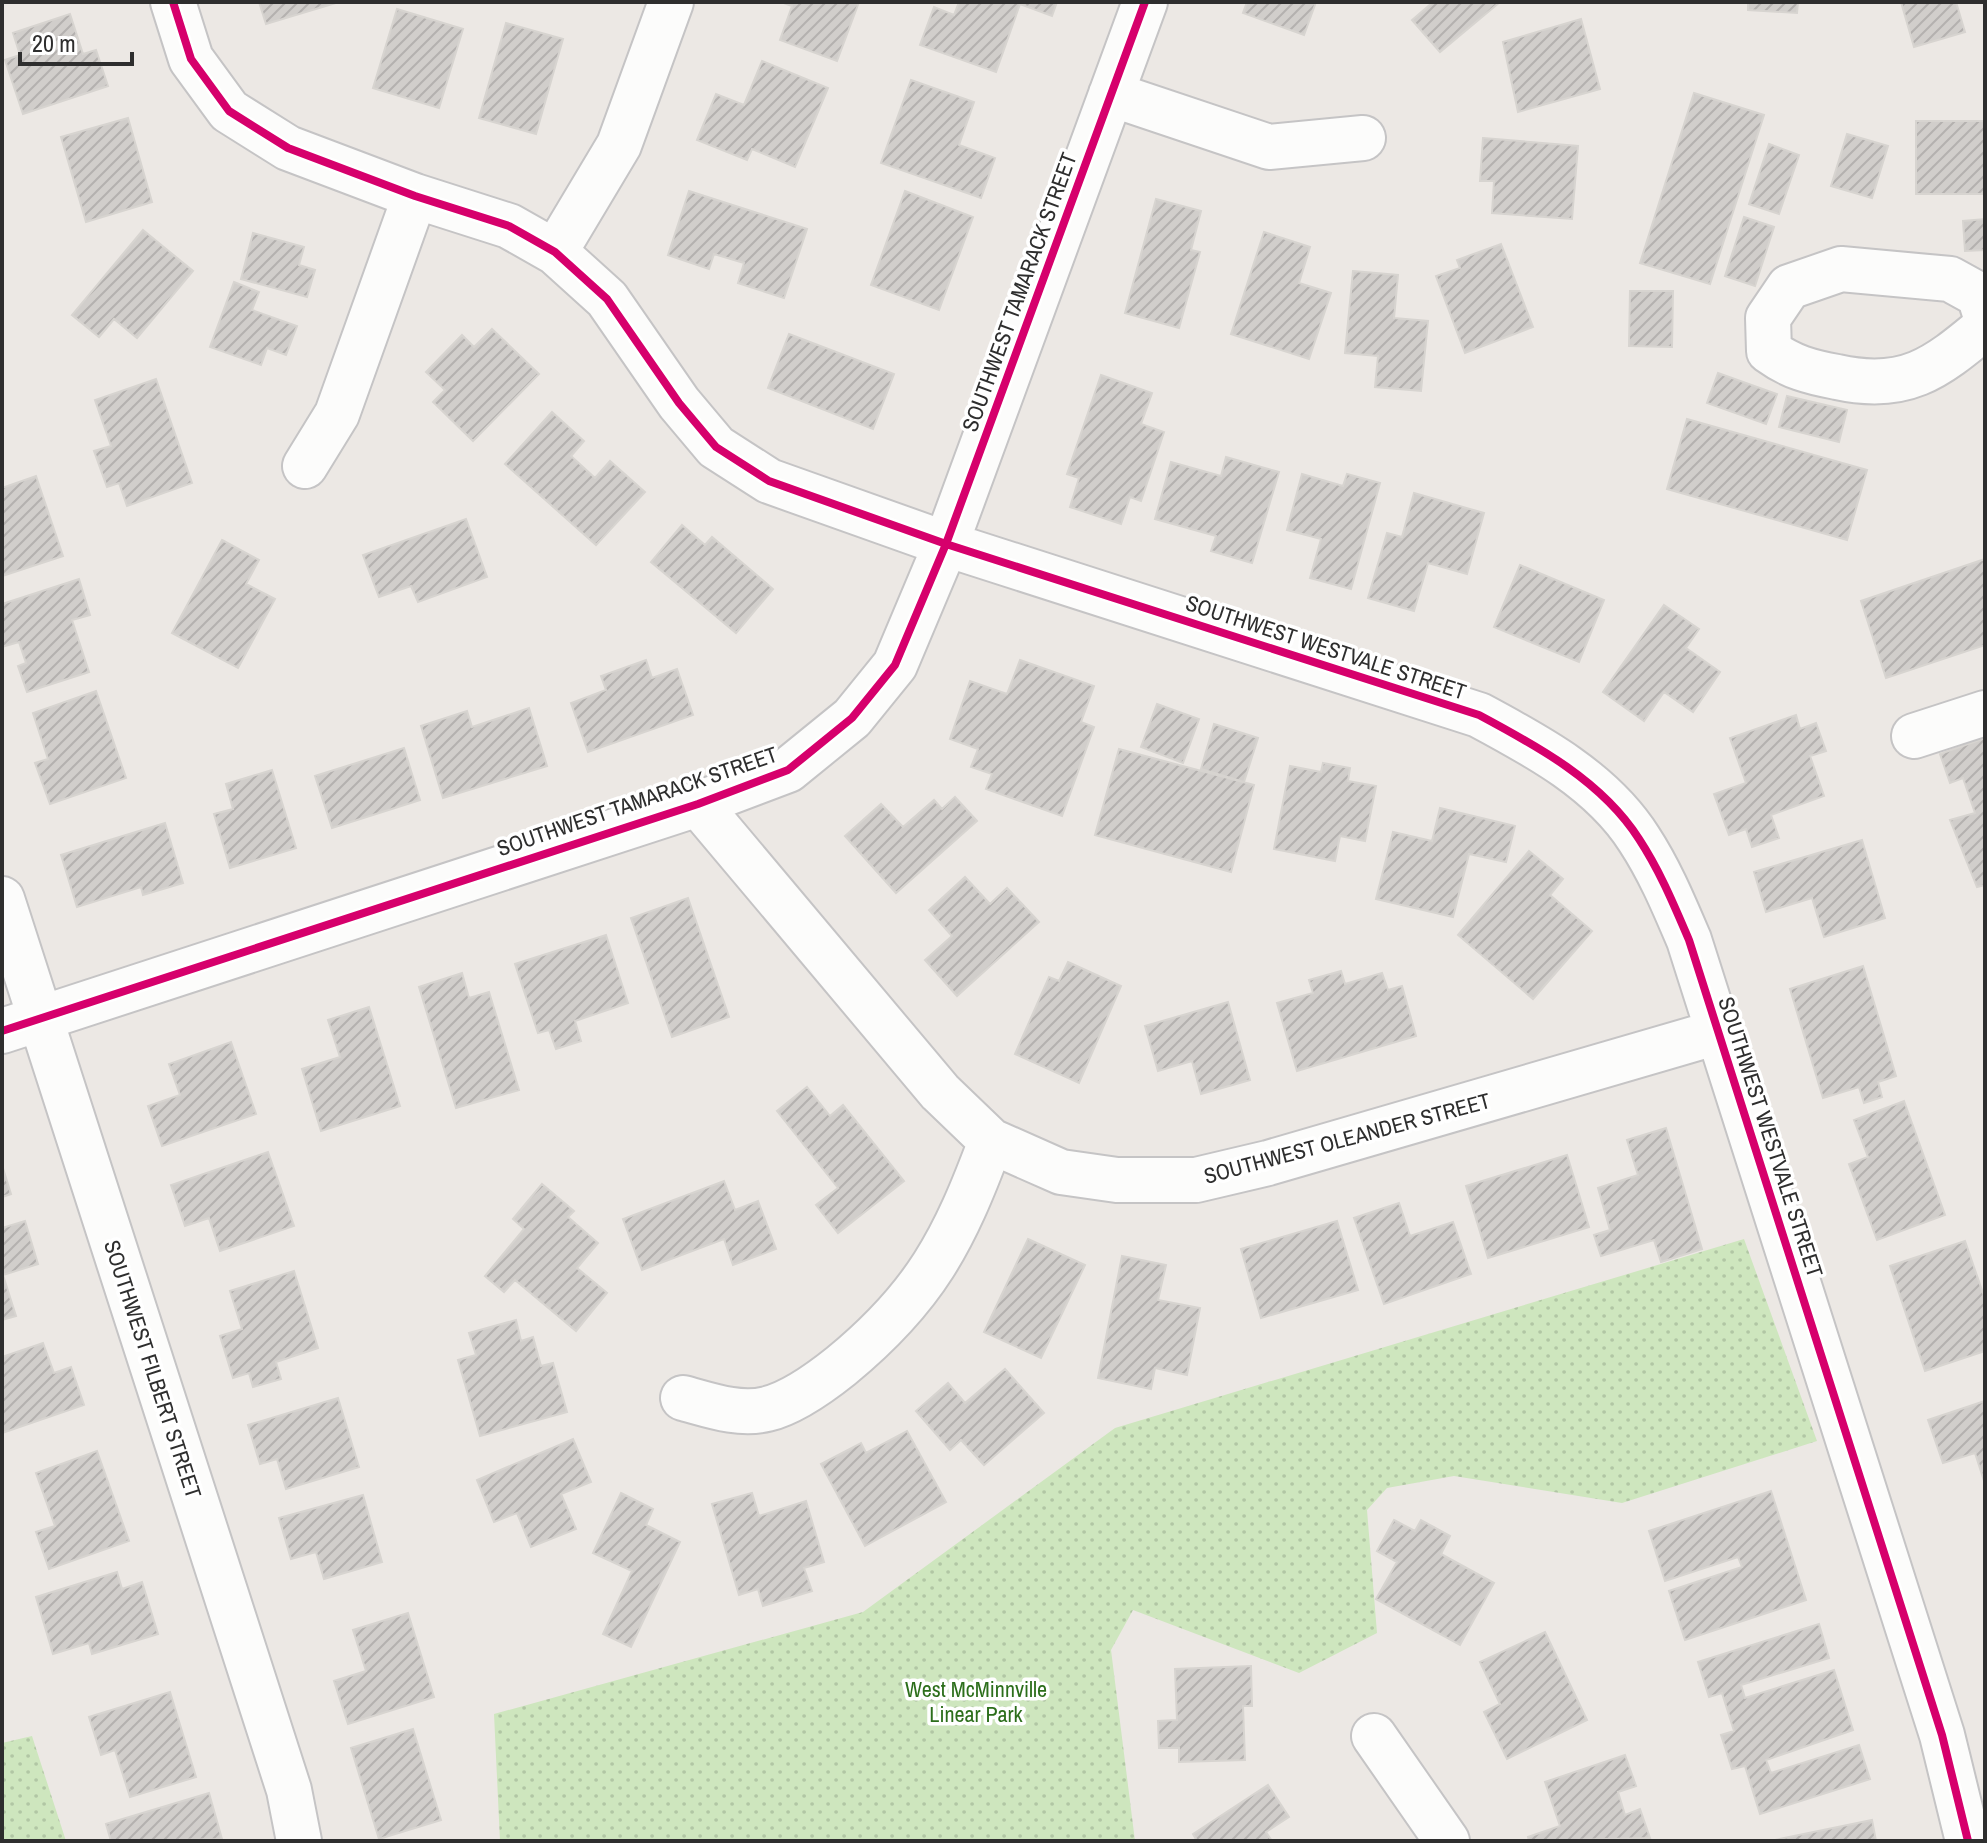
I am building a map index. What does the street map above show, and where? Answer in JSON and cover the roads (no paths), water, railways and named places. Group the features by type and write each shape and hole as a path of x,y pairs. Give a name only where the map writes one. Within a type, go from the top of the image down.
{"street":[{"name":"SOUTHWEST WESTVALE STREET","path":"173,2 191,59 229,111 288,148 415,196 509,226 555,252 607,299 679,403 716,447 769,481 946,544 1479,715 1546,751 1602,796 1638,837 1665,886 1689,940 1942,1735 1968,1841"},
{"path":"555,252 619,145 671,2"},
{"name":"SOUTHWEST TAMARACK STREET","path":"21,1024 698,804 788,770 852,718 895,665 946,544 1145,2"},
{"path":"1111,94 1269,147 1363,138"},
{"path":"305,466 337,414 415,196"},
{"path":"1985,314 1979,295 1950,279 1841,269 1789,287 1768,318 1769,351 1793,368 1870,384 1911,379 1946,360 1985,327"},
{"path":"1914,736 1985,713"},
{"name":"SOUTHWEST OLEANDER STREET","path":"698,804 940,1092 991,1141 1061,1172 1117,1180 1196,1180 1268,1163 1718,1032"},
{"name":"SOUTHWEST FILBERT STREET","path":"2,899 21,1024 289,1790 299,1841"},
{"path":"683,1398 725,1410 767,1409 823,1380 885,1329 929,1275 962,1219 991,1141"},
{"path":"1374,1736 1447,1841"}],"park label":[{"name":"West McMinnville Linear Park","path":"976,1702"}]}
